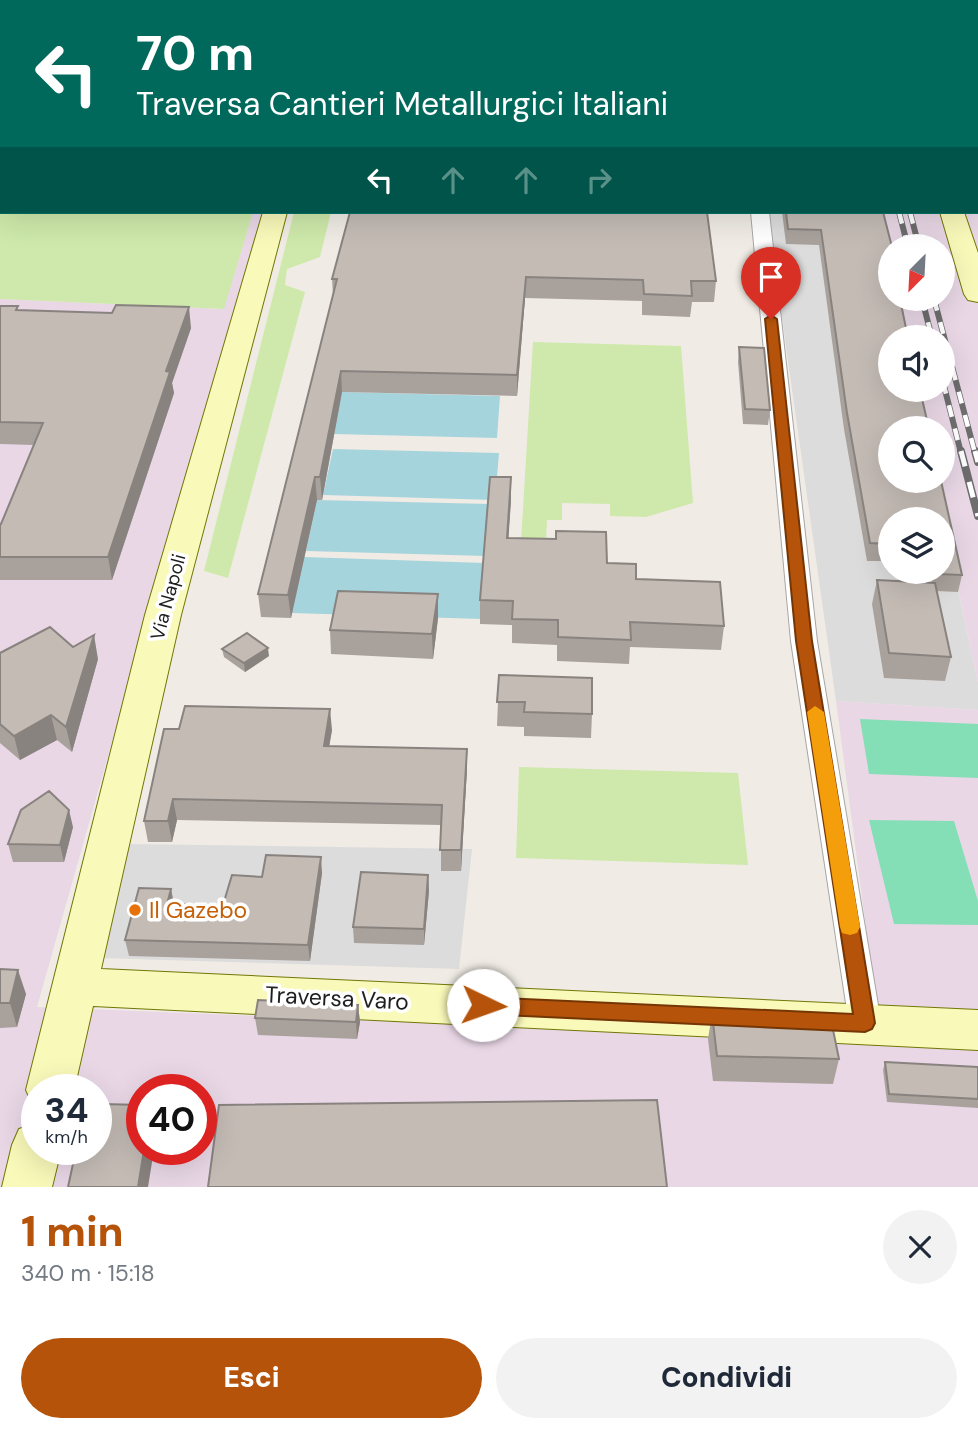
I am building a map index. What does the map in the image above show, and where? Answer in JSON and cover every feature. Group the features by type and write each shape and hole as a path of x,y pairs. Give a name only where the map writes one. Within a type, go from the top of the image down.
{"street":[{"name":"Via Napoli","path":"54,1074 163,615 274,214"},
{"path":"760,214 804,641 865,1023"},
{"path":"953,214 978,294"},
{"name":"Traversa Varo","path":"74,986 978,1030"},
{"path":"27,1187 32,1165"}],"shaded area":[{"path":"252,214 261,214 37,1007 881,1041 836,701 978,710 978,1187 0,1187 0,299 223,309"},
{"path":"767,214 877,214 881,234 878,234 878,312 891,312 891,325 878,325 878,402 891,402 891,416 878,416 878,493 891,493 891,507 878,507 878,584 955,584 955,576 978,683 978,710 836,701"},
{"path":"878,214 978,214 978,683 955,575 955,507 941,507 938,493 955,493 955,416 921,416 918,402 955,402 955,325 901,325 899,312 956,312 956,234 886,234"},
{"path":"127,844 472,849 459,969 98,958"}],"green space":[{"path":"0,214 252,214 224,309 0,299"},
{"path":"293,214 331,214 320,257 287,269 285,285 305,292 228,578 204,571"},
{"path":"533,342 681,346 693,503 646,517 610,516 610,504 562,503 562,520 547,520 546,543 521,542"},
{"path":"860,719 978,724 978,778 869,774"},
{"path":"519,767 738,773 748,865 516,858"},
{"path":"869,820 954,821 978,901 978,925 894,924"}],"water":[{"path":"342,392 500,396 497,438 333,434"},
{"path":"333,449 499,453 495,500 323,495"},
{"path":"317,500 490,504 486,556 306,551"},
{"path":"304,557 485,563 481,619 292,613"}],"building":[{"path":"349,214 707,214 716,281 691,281 692,296 644,294 643,280 526,277 517,375 341,371 320,477 315,477 288,595 258,594 337,279 332,279"},
{"path":"786,214 884,214 889,234 878,234 878,312 903,312 905,325 878,325 878,402 923,402 926,416 878,416 878,493 944,493 947,507 878,507 878,543 870,543 847,413 821,230 788,229"},
{"path":"116,305 189,307 166,371 170,372 108,557 0,557 0,524 43,423 0,422 0,306 18,306 16,310 112,313"},
{"path":"739,347 764,348 770,410 745,409"},
{"path":"490,477 511,477 507,538 556,539 556,531 606,532 607,563 636,564 636,579 720,582 724,626 630,622 631,640 558,637 558,620 512,619 513,601 480,600"},
{"path":"955,544 962,575 955,575"},
{"path":"877,580 878,584 935,584 951,657 889,653"},
{"path":"338,591 438,594 432,634 330,630"},
{"path":"50,627 73,647 94,635 66,727 51,715 14,736 0,724 0,653"},
{"path":"247,633 268,648 244,663 222,649"},
{"path":"499,675 592,678 592,714 524,712 525,702 497,702"},
{"path":"185,706 330,709 324,746 467,749 461,850 440,850 442,805 173,799 168,821 144,821 164,729 179,729"},
{"path":"49,791 69,810 60,845 8,844 21,810"},
{"path":"266,855 321,857 308,945 125,940 139,888 171,889 167,904 223,905 232,875 262,877"},
{"path":"361,872 428,875 424,929 353,927"},
{"path":"0,969 18,970 10,1003 0,1003"},
{"path":"258,1000 358,1005 356,1022 255,1018"},
{"path":"712,1014 831,1020 839,1059 717,1056"},
{"path":"885,1062 978,1067 978,1099 889,1094"},
{"path":"657,1100 667,1187 208,1187 211,1165 217,1165 219,1105"},
{"path":"112,1104 126,1105 126,1165 142,1165 138,1187 68,1187 73,1165 112,1165"}],"railway":[{"path":"900,214 905,234"},
{"path":"911,214 916,234"},
{"path":"925,312 929,325"},
{"path":"937,312 975,453"},
{"path":"948,402 961,453"},
{"path":"961,451 978,516"},
{"path":"975,451 978,462"}],"slow traffic":[{"path":"815,712 850,927"}],"place":[{"name":"Il Gazebo","path":"135,910"}],"route":[{"path":"483,1005 865,1023 804,641 771,319"}]}
